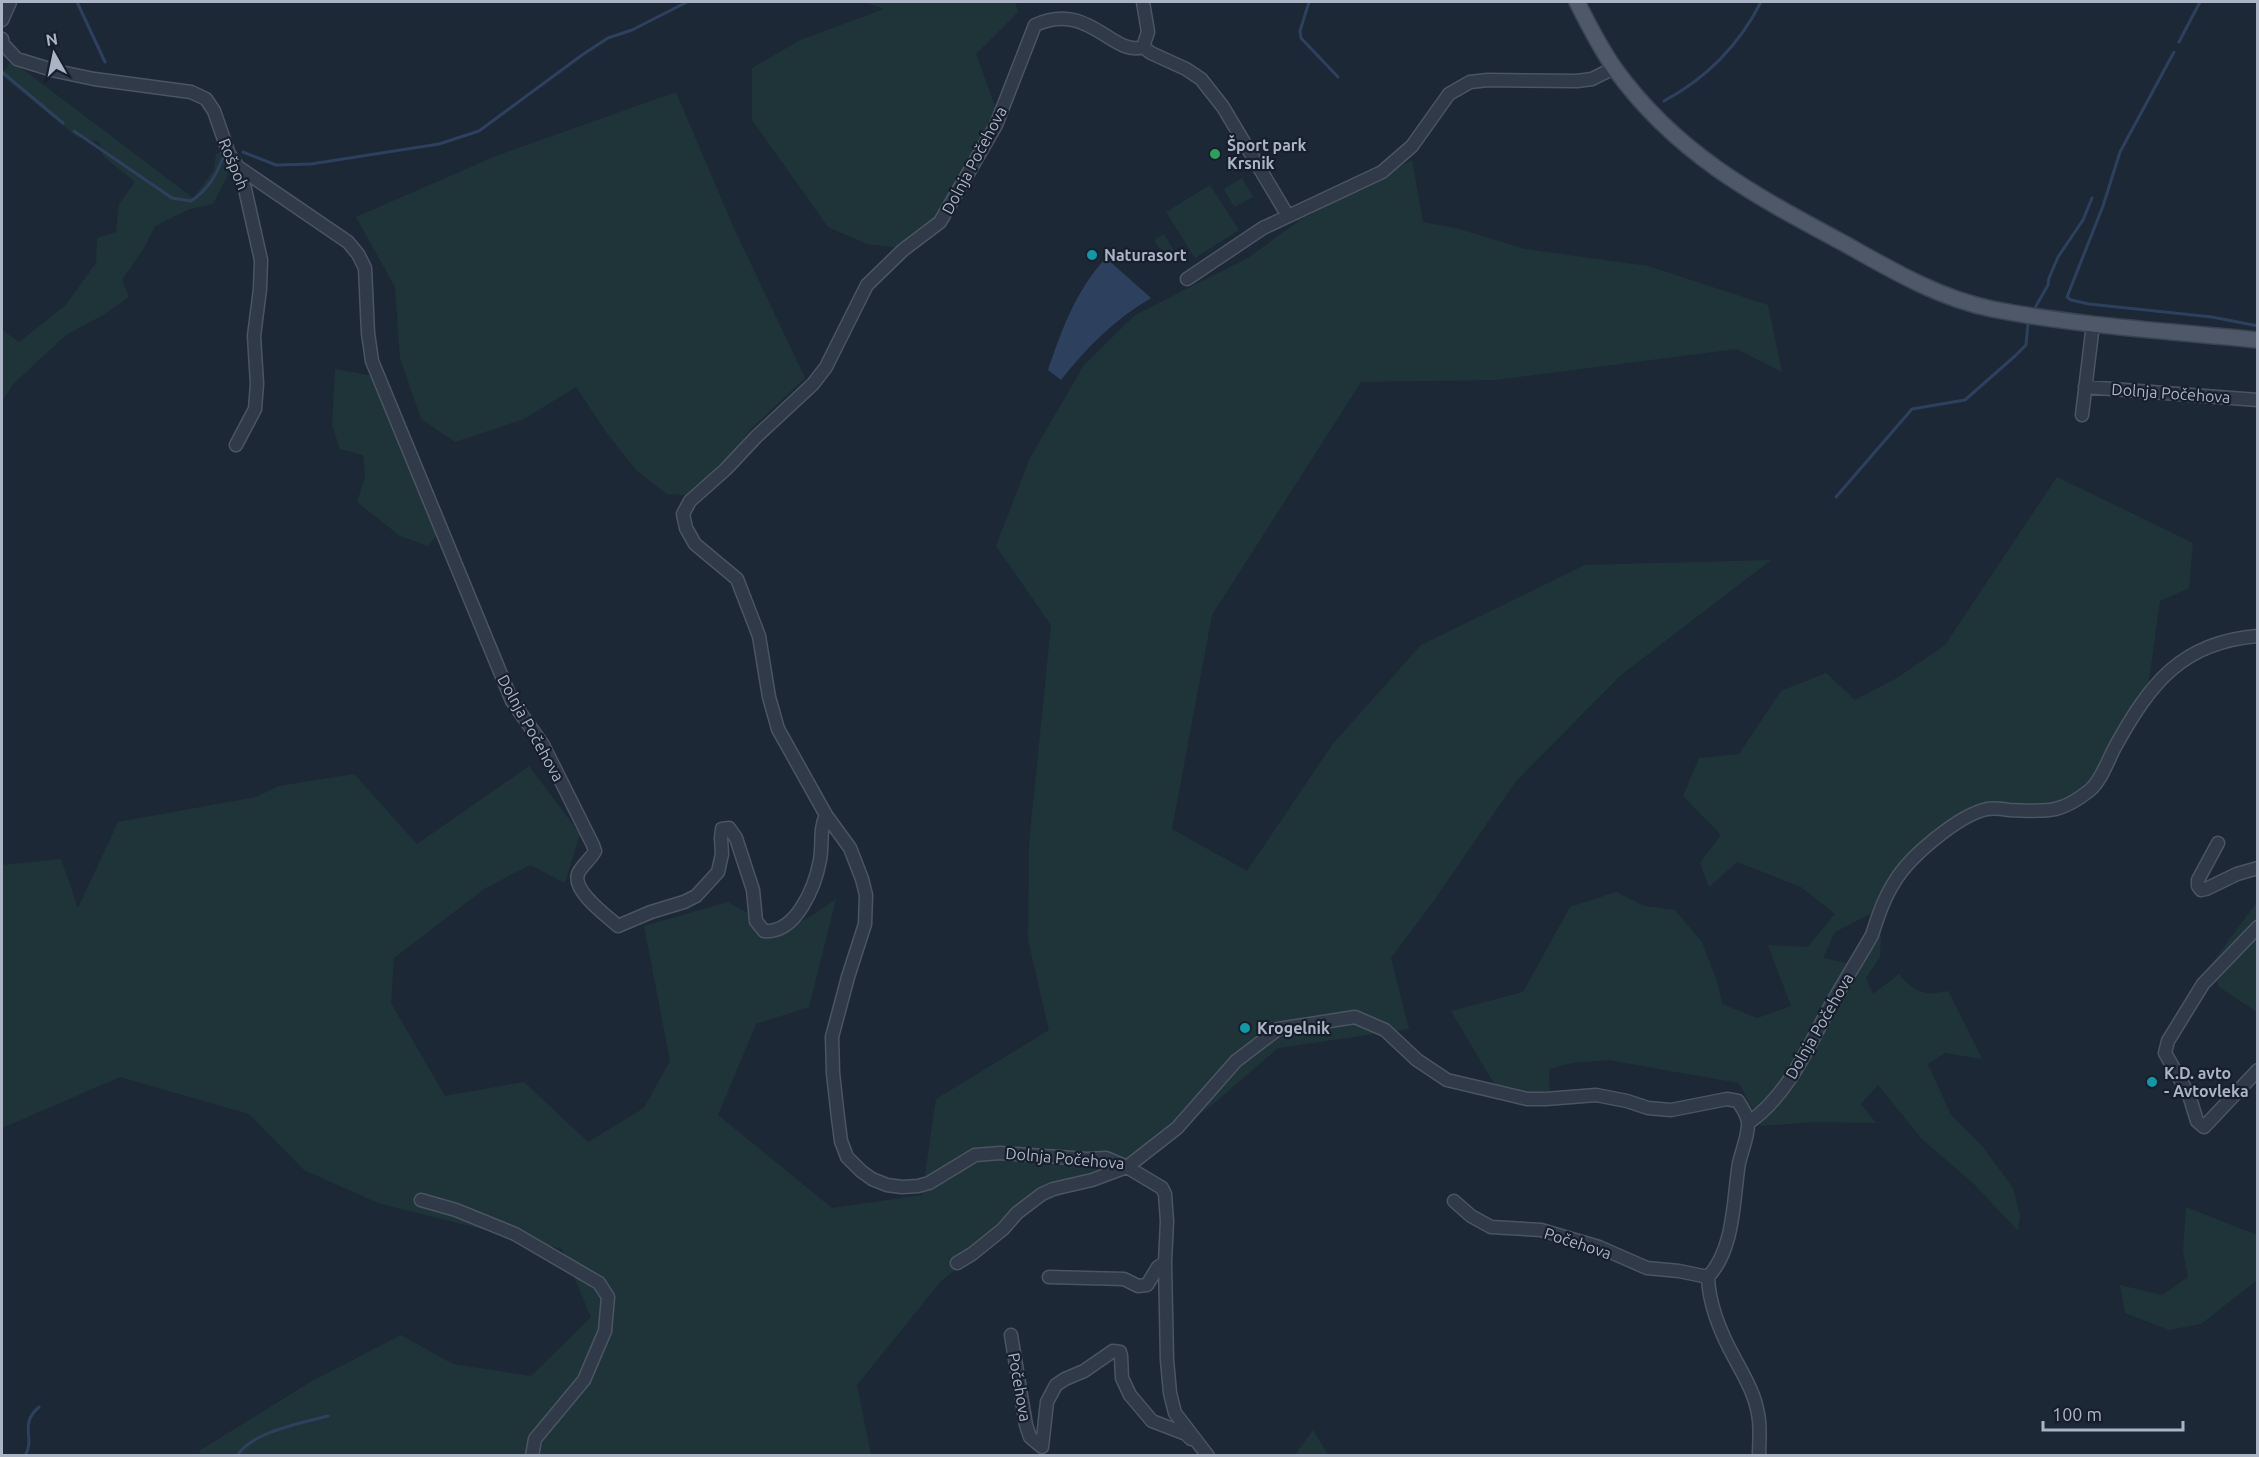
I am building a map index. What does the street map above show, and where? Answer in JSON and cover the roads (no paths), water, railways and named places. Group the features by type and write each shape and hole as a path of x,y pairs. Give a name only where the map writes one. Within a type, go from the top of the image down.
{"main road":[{"path":"1577,2 1614,68 1666,128 1714,168 1765,200 1893,271 1964,302 1991,308 2093,324 2258,340"}],"street":[{"path":"2,20 10,2"},
{"path":"1143,2 1148,32 1143,47"},
{"name":"Dolnja Počehova","path":"1288,216 1223,107 1201,79 1143,47 1134,48 1089,23 1068,15 1049,17 1035,25 996,125 940,222 903,250 867,285 826,367 813,384 684,509 686,528 695,544 737,579 759,636 774,719 783,741 826,815 854,856 866,895 865,924 832,1037 833,1073 841,1141 847,1157 872,1179 887,1185 918,1186 929,1183 975,1155 1000,1153 1087,1159 1106,1158 1127,1167 1177,1128 1236,1061 1278,1029 1355,1017 1385,1030 1418,1060 1447,1080 1527,1099 1546,1100 1596,1095 1648,1108 1671,1110 1726,1099 1738,1101 1748,1123 1773,1101 1793,1073 1872,935 1880,910 1896,879 1922,852 1959,819 1988,809 2051,812 2068,806 2092,788 2126,726 2147,695 2176,665 2192,654 2224,640 2258,636"},
{"name":"Rošpoh","path":"2,39 3,44 17,59 56,71 94,79 191,92 206,99 213,111 229,154 238,167 261,260 254,336 257,384 255,409 236,445"},
{"path":"1187,279 1263,228 1382,172 1412,146 1449,94 1470,82 1488,80 1577,81 1592,79 1614,68"},
{"name":"Dolnja Počehova","path":"238,167 348,242 358,254 365,268 368,333 372,361 512,701 543,745 593,844 595,851 579,873 578,882 581,890 618,926 651,912 684,902 696,896 718,872 722,854 722,829 729,828 736,838 753,890 756,921 764,931 773,932 794,917 815,877 820,857 821,831 826,815"},
{"path":"2082,415 2093,324"},
{"name":"Dolnja Počehova","path":"2085,387 2258,400"},
{"path":"2218,843 2198,880 2201,890 2206,890 2237,874 2258,868"},
{"path":"2258,927 2204,984 2168,1041 2165,1053 2189,1095 2197,1121 2204,1127 2258,1070"},
{"path":"1748,1123 1728,1239 1714,1270 1708,1277 1714,1312 1721,1333 1745,1377 1758,1414 1759,1455"},
{"path":"957,1263 1003,1229 1034,1199 1053,1189 1092,1180 1127,1167"},
{"name":"Počehova","path":"1127,1167 1162,1188 1165,1194 1167,1360 1170,1393 1175,1413 1204,1451"},
{"path":"421,1200 456,1210 515,1234 599,1283 608,1297 605,1331 584,1380 535,1439 532,1455"},
{"name":"Počehova","path":"1454,1201 1471,1216 1491,1227 1541,1230 1599,1247 1647,1268 1708,1277"},
{"path":"1049,1277 1124,1279 1138,1286 1147,1286 1158,1268 1165,1262"},
{"name":"Počehova","path":"1011,1335 1026,1425 1030,1437 1042,1448 1047,1402 1056,1385 1084,1371 1113,1351 1120,1352 1122,1378 1130,1395 1152,1421 1186,1434 1204,1451"}],"water":[{"path":"1106,258 1151,298 1102,334 1061,380 1048,370 1059,340 1086,283"}],"waterway":[{"path":"77,2 105,62"},
{"path":"243,152 276,165 311,164 439,144 479,131 608,38 632,30 687,2"},
{"path":"1309,2 1300,31 1301,38 1338,77"},
{"path":"1664,101 1694,82 1720,59 1743,32 1761,2"},
{"path":"2179,42 2200,2"},
{"path":"2174,52 2120,152 2103,206 2067,297 2089,304 2212,317 2258,326"},
{"path":"2,72 63,123"},
{"path":"74,131 172,198 191,201 212,181 224,155"},
{"path":"2036,306 2048,285 2058,257 2083,220 2092,198"},
{"path":"1836,497 1912,409 1965,400 2015,356 2026,345 2028,323"},
{"path":"25,1456 29,1443 29,1420 39,1407"},
{"path":"237,1456 253,1441 265,1435 291,1425 328,1416"}],"place":[{"name":"Šport park Krsnik","path":"1215,154"},
{"name":"Naturasort","path":"1092,255"},
{"name":"Krogelnik","path":"1245,1028"},
{"name":"K.D. avto - Avtovleka","path":"2152,1082"}]}
